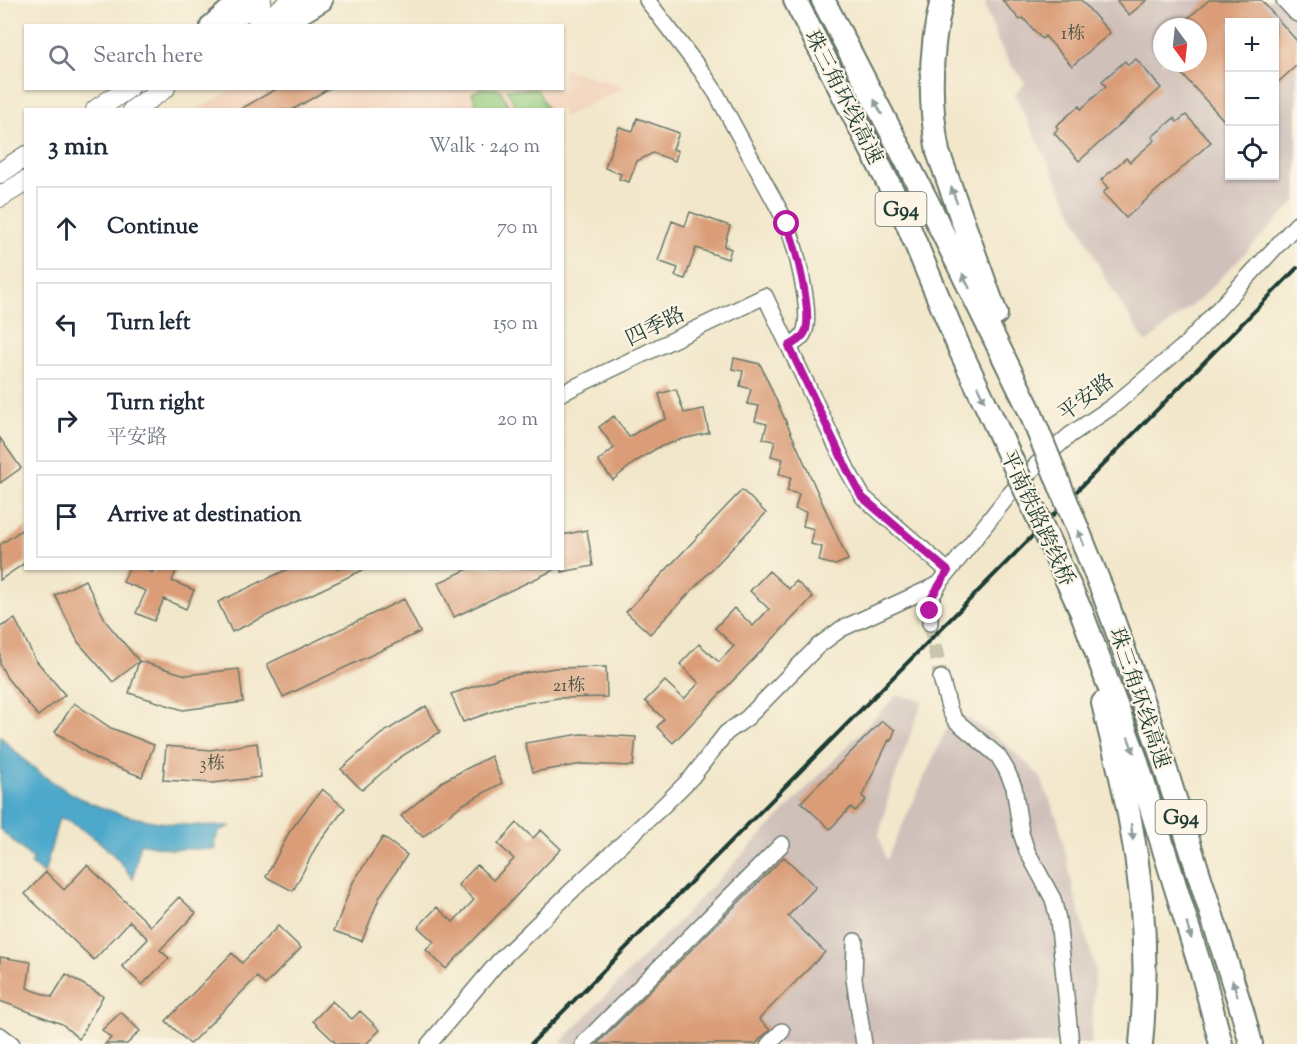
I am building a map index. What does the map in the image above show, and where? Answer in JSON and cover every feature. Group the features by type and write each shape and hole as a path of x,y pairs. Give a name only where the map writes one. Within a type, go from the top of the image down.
{"highway":[{"path":"214,24 242,0"},
{"path":"281,24 321,0"},
{"path":"780,0 797,29 961,352"},
{"name":"珠三角环线高速","path":"795,0 900,206 961,352 995,424"},
{"name":"珠三角环线高速","path":"823,0 927,201 1029,409"},
{"path":"942,0 935,33 931,81 938,152 1029,409"},
{"name":"平南铁路跨线桥","path":"1029,409 1103,592"},
{"name":"平南铁路跨线桥","path":"995,424 1081,611"},
{"name":"珠三角环线高速","path":"1103,592 1157,742 1251,1044"},
{"path":"1081,611 1130,820 1143,941 1145,1002 1141,1044"},
{"name":"珠三角环线高速","path":"1081,611 1135,756 1221,1044"}],"main road":[{"path":"226,24 261,0"},
{"path":"260,24 294,0"},
{"path":"99,108 125,90"},
{"path":"136,108 162,90"},
{"path":"0,173 24,157"},
{"path":"0,197 24,181"}],"street":[{"path":"647,0 716,93 787,224 797,258 806,315 806,329 802,337 789,346 848,471 862,497 948,571"},
{"path":"1284,0 1297,14"},
{"name":"平安路","path":"930,623 930,600 939,584 1008,496 1037,464 1070,435 1113,406 1185,345 1297,224"},
{"name":"四季路","path":"564,392 765,296 789,346"},
{"path":"429,1044 498,962 665,804 692,777 726,734 747,718 818,646 841,629 939,584"},
{"path":"941,678 950,711 958,723 998,756 1014,787 1021,833 1027,851 1053,899 1058,919 1071,1044"},
{"path":"584,1044 782,844"},
{"path":"855,940 854,979 864,1044"},
{"path":"769,1044 782,1031"},
{"path":"0,1035 12,1044"}],"shaded area":[{"path":"987,0 1297,0 1297,200 1201,298 1146,343 1105,278 1015,95 1025,83 999,44 985,6"},
{"path":"564,68 625,87 564,118 564,108 200,108 231,90 564,90"},
{"path":"897,695 923,700 890,791 879,835 886,861 946,730 967,718 1000,739 1040,776 1058,820 1074,892 1095,968 1091,1044 559,1044"}],"green space":[{"path":"478,90 500,90 510,108 479,108 472,93"},
{"path":"508,90 538,90 546,108 516,108"}],"water":[{"path":"0,736 25,761 51,781 77,797 105,809 164,823 231,826 219,831 214,843 216,849 170,849 140,843 133,879 118,859 101,843 59,817 43,874 31,863 33,859 0,829"}],"building":[{"path":"1002,0 1081,0 1110,33 1072,66 1045,36 1042,39"},
{"path":"1116,0 1147,0 1129,15"},
{"path":"1209,0 1261,0 1277,18 1225,18 1225,121 1180,72 1207,72 1207,18 1188,18"},
{"path":"1279,20 1297,41 1297,65 1279,81"},
{"path":"1136,59 1161,88 1079,161 1054,133 1058,129 1056,126 1079,106 1081,109 1106,86 1102,81 1125,61 1128,65"},
{"path":"274,90 327,90 295,108 243,108"},
{"path":"1186,115 1211,142 1126,218 1103,193 1108,188 1101,180 1126,158 1130,162 1155,140 1152,137 1174,118 1177,122"},
{"path":"637,118 679,133 673,149 678,151 675,161 653,153 637,161 629,182 619,179 621,174 605,168 619,127 633,131"},
{"path":"690,212 730,226 724,246 731,249 728,259 696,248 685,279 675,276 678,268 658,261 672,221 685,226"},
{"path":"734,358 760,364 848,560 835,565 819,561 822,547 811,544 814,529 803,526 806,512 795,509 799,494 787,491 791,477 779,474 783,459 771,456 775,441 763,439 767,424 755,421 759,406 747,404 751,389 740,386 743,371 732,369"},
{"path":"676,389 684,413 704,409 709,433 657,448 613,480 598,461 614,448 599,427 614,416 629,437 647,426 666,419 659,394"},
{"path":"0,438 21,468 0,483"},
{"path":"742,490 766,513 650,634 626,612"},
{"path":"24,528 24,563 0,580 0,545"},
{"path":"587,530 593,566 562,572 564,570 564,535"},
{"path":"128,570 148,570 153,573 154,570 176,570 172,581 194,590 186,609 164,599 154,621 136,613 146,591 123,582"},
{"path":"286,570 363,570 232,632 218,602"},
{"path":"466,570 554,570 454,617 438,583"},
{"path":"769,571 789,589 796,581 813,597 673,743 657,727 664,719 645,701 665,681 684,699 699,683 680,664 699,644 719,662 734,646 715,628 734,608 753,626 769,609 750,591"},
{"path":"85,580 107,623 139,661 113,682 78,642 55,595"},
{"path":"404,599 420,632 283,697 267,664"},
{"path":"15,619 35,659 65,695 38,716 7,678 0,664 0,627"},
{"path":"139,661 186,675 239,669 243,702 183,710 129,693"},
{"path":"606,667 607,697 558,698 509,706 463,722 451,694 502,677 555,668"},
{"path":"74,703 111,728 154,745 142,777 96,759 55,732"},
{"path":"426,706 440,732 399,758 362,790 341,769 381,734"},
{"path":"882,721 895,730 862,796 866,800 855,811 851,807 830,829 801,802"},
{"path":"581,734 636,737 633,766 583,764 533,772 525,743"},
{"path":"257,743 261,777 213,783 163,780 166,746 210,750"},
{"path":"491,756 502,783 460,806 423,837 401,816 443,781"},
{"path":"322,789 345,808 316,847 293,891 266,877 290,831"},
{"path":"517,823 533,838 541,830 561,849 446,969 426,950 434,942 418,927 437,907 453,922 474,900 458,885 477,865 493,880 514,859 498,844"},
{"path":"383,837 407,855 380,896 362,941 334,931 353,882"},
{"path":"784,857 816,887 788,916 825,952 759,1019 770,1030 756,1044 597,1044"},
{"path":"87,865 151,926 179,897 196,913 160,950 169,958 142,985 122,966 148,939 130,921 94,960 25,894 46,872 64,890"},
{"path":"278,926 301,948 265,985 257,977 190,1044 166,1021 232,953 242,963"},
{"path":"0,957 31,962 27,988 52,997 66,974 103,996 79,1039 62,1024 0,1001"},
{"path":"332,1001 352,1019 360,1011 380,1030 366,1044 337,1044 313,1021"},
{"path":"121,1012 140,1031 127,1044 105,1044 111,1038 102,1030"}],"tunnel":[{"path":"930,623 941,678"}],"railway":[{"path":"531,1044 1297,268"}],"route":[{"path":"787,224 793,239 806,315 806,329 802,337 789,346 862,497 948,571 930,600 930,611"}]}
